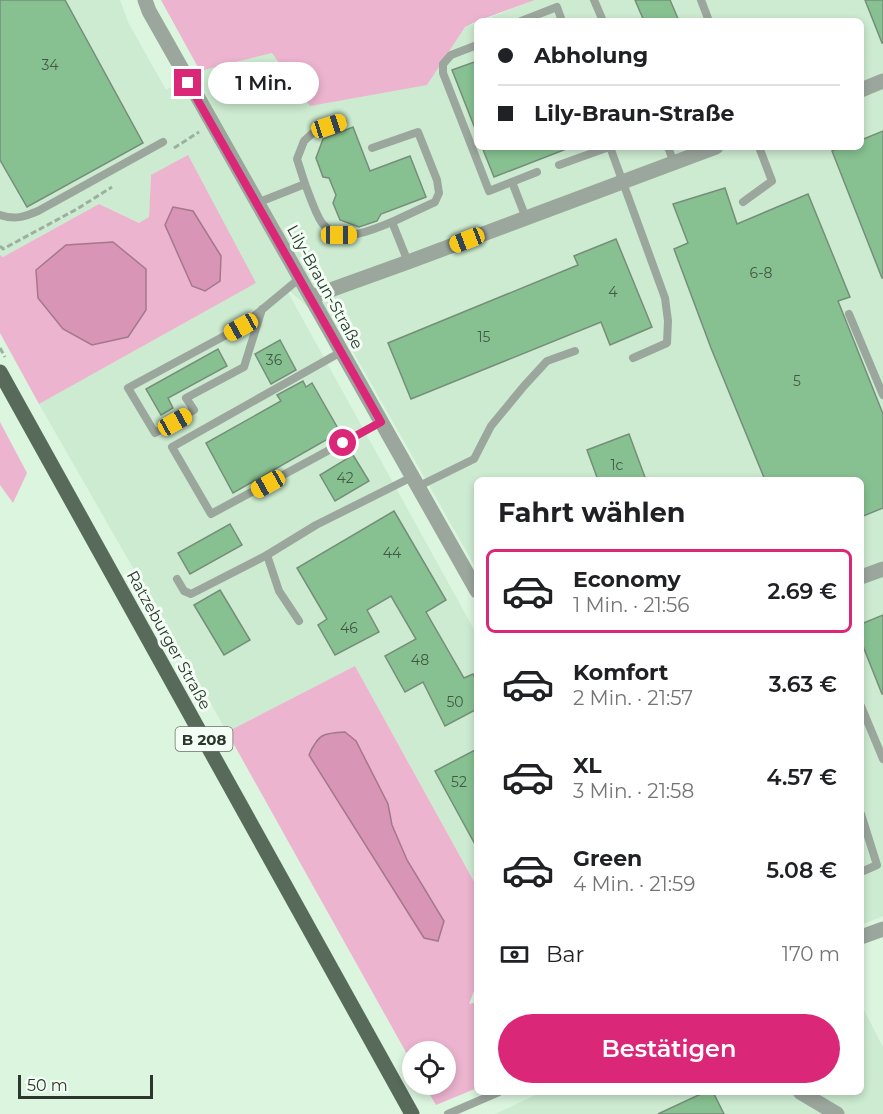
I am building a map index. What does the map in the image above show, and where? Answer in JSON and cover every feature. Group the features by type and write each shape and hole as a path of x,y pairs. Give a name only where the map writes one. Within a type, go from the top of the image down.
{"main road":[{"name":"Ratzeburger Straße","path":"0,372 410,1110"}],"street":[{"name":"Lily-Braun-Straße","path":"145,0 202,109 311,297 414,482 474,582"},
{"path":"864,89 882,83"},
{"path":"311,297 708,150"},
{"path":"864,576 883,569"},
{"path":"864,936 883,929"},
{"path":"805,1095 837,1114"}],"lane":[{"path":"594,0 602,18"},
{"path":"701,0 708,18"},
{"path":"529,18 557,7 561,18"},
{"path":"474,46 451,55 443,64 443,74 489,191 537,172"},
{"path":"343,122 315,131 303,141 297,159 305,184 323,224 339,235 356,235 392,222 435,202 439,193 437,180 418,132 372,148"},
{"path":"0,214 11,218 23,217 38,211 163,142"},
{"path":"558,165 601,150"},
{"path":"611,150 665,298 668,321 667,343 633,358"},
{"path":"669,150 674,163"},
{"path":"743,202 772,181 760,150"},
{"path":"512,182 526,218"},
{"path":"257,204 305,184"},
{"path":"392,222 408,262"},
{"path":"262,309 244,367 186,398 194,410 155,433 128,388 241,327 262,309 300,278"},
{"path":"849,314 883,395"},
{"path":"177,579 184,591 191,594 267,555 316,525 414,482 474,459 492,426 531,378 547,361 575,351"},
{"path":"341,352 172,447 211,514 381,422"},
{"path":"267,555 279,591 299,621"},
{"path":"864,713 883,759"},
{"path":"864,823 877,864 864,870"},
{"path":"448,1114 492,1095"}],"shaded area":[{"path":"0,0 120,0 128,22 166,90 200,71 272,53 427,85 465,27 474,24 474,150 864,150 864,18 489,18 535,0 883,0 883,916 864,924 864,477 474,477 474,565 347,341 285,287 474,630 474,882 355,666 227,732 39,404 256,283 151,175 149,218 139,223 99,204 3,257 0,255"},
{"path":"161,0 535,0 485,18 474,18 474,22 465,27 427,85 310,106 272,53 200,71"},
{"path":"188,155 256,283 39,404 0,333 0,255 3,257 99,204 139,223 149,217 151,175"},
{"path":"173,207 193,211 221,256 220,281 205,291 192,286 165,225"},
{"path":"113,242 146,269 146,310 128,337 92,345 63,329 38,298 36,270 66,245"},
{"path":"0,422 27,473 13,503 0,485"},
{"path":"355,666 474,882 474,991 469,1004 474,1003 474,1089 436,1105 430,1095 456,1095 456,1041 402,1041 402,1045 227,732","holes":["315,741 388,804 392,825 407,860 444,921 424,938 309,755"]},
{"path":"345,732 356,741 388,804 392,825 407,860 444,921 438,941 424,938 309,755 315,743 322,736"},
{"path":"864,1010 883,1047 883,1114 495,1114 536,1095 864,1095"}],"building":[{"path":"0,0 65,0 143,143 27,207 0,160"},
{"path":"635,0 670,0 678,18 643,18"},
{"path":"865,0 883,0 883,43 882,43"},
{"path":"474,62 474,126 452,70"},
{"path":"353,127 370,171 410,156 426,197 381,214 377,221 359,227 340,220 333,203 336,195 329,178 323,177 316,158 323,139"},
{"path":"883,131 883,278 832,151 864,150 864,139"},
{"path":"483,150 564,150 494,177"},
{"path":"725,188 737,224 808,194 850,297 838,301 883,414 883,508 864,516 864,477 764,477 711,348 674,249 688,243 673,204"},
{"path":"616,239 652,327 610,345 601,322 411,399 388,343 578,265 574,256"},
{"path":"280,340 296,370 271,384 255,354"},
{"path":"218,349 227,366 168,398 173,408 161,415 146,389"},
{"path":"303,381 306,387 312,383 340,432 233,493 206,443 281,401 277,395"},
{"path":"629,434 645,477 597,477 587,450"},
{"path":"353,455 369,481 335,501 320,475"},
{"path":"394,511 446,600 426,612 464,678 473,674 474,676 474,711 445,726 423,682 405,692 385,656 416,639 391,596 367,610 379,632 335,655 318,625 327,619 297,568"},
{"path":"230,524 242,545 190,574 178,553"},
{"path":"220,590 250,640 224,655 194,605"},
{"path":"883,615 883,694 864,649 864,623"},
{"path":"474,751 474,842 435,771"},
{"path":"699,1095 714,1095 724,1114 658,1114"}],"route":[{"path":"188,83 381,422 343,443"}]}
